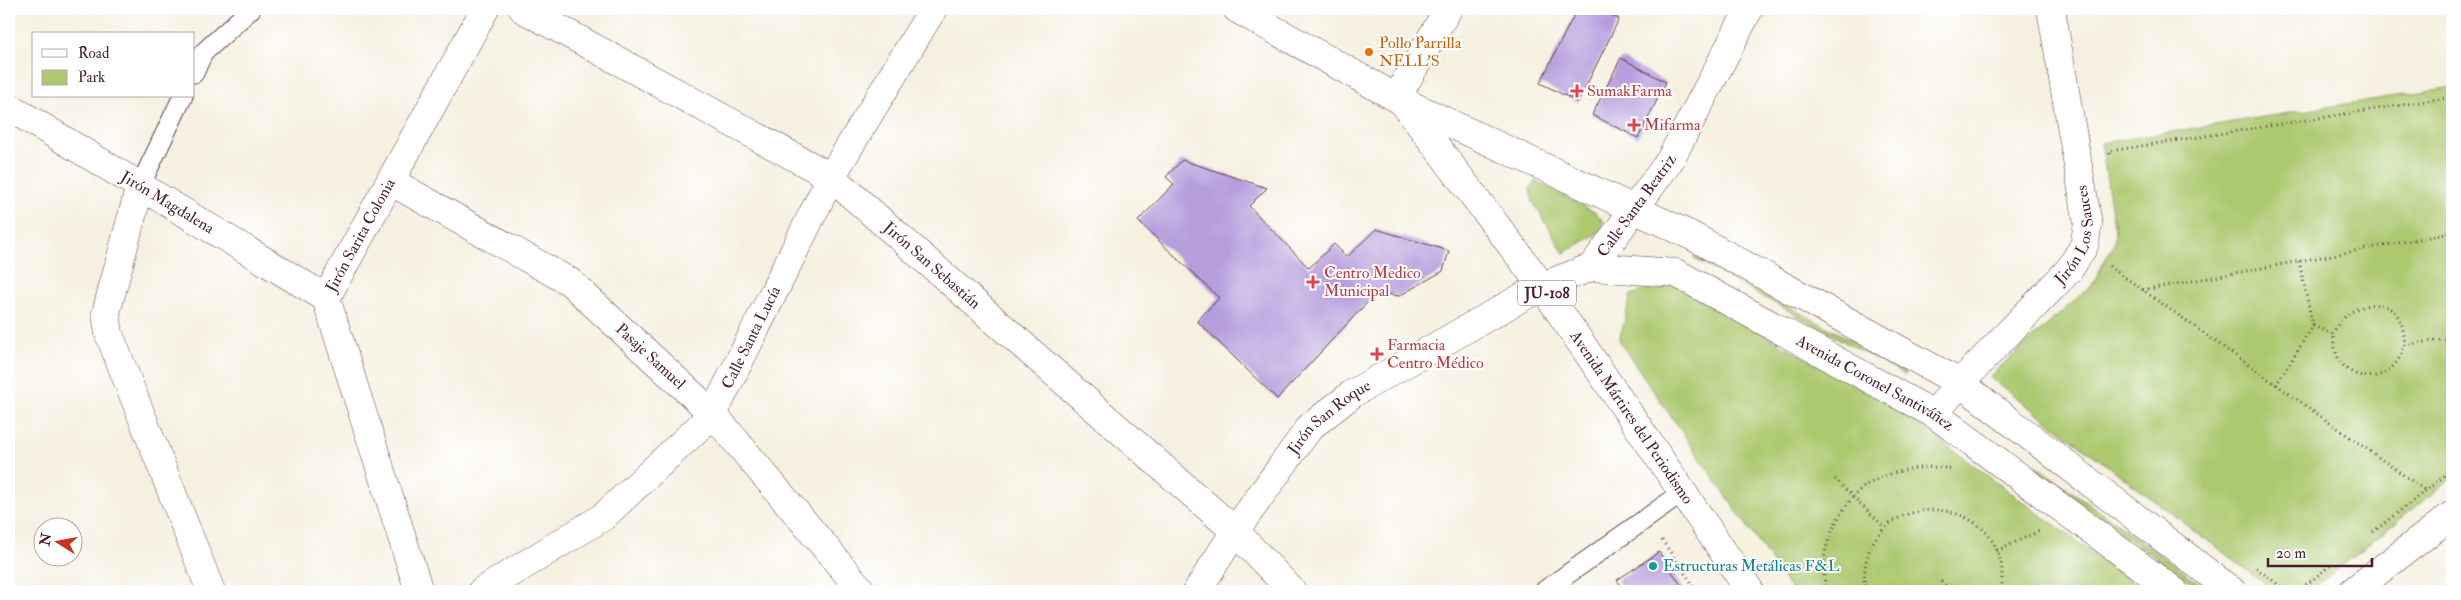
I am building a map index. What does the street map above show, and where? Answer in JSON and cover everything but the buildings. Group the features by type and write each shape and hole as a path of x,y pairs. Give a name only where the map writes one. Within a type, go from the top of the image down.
{"street":[{"name":"Jirón Sarita Colonia","path":"419,591 326,298 485,9"},
{"name":"Jirón San Sebastián","path":"523,9 831,177 1235,531 1292,591"},
{"name":"Calle Santa Lucía","path":"482,591 603,517 713,414 831,177 933,9"},
{"name":"Avenida Mártires del Periodismo","path":"1237,9 1399,99 1634,207"},
{"path":"1399,99 1448,9"},
{"name":"Calle Santa Beatriz","path":"1592,267 1670,160 1749,9"},
{"name":"Jirón Los Sauces","path":"1934,414 1960,383 2069,270 2084,246 2088,224 2051,9"},
{"name":"Avenida Mártires del Periodismo","path":"1399,99 1542,286 1750,591"},
{"name":"Jirón Magdalena","path":"9,107 326,298"},
{"name":"Pasaje Samuel","path":"390,181 570,282 713,414 862,591"},
{"path":"140,186 106,312 108,334 211,591"},
{"path":"1634,207 1692,236 1960,383 2232,591"},
{"name":"Avenida Coronel Santiváñez","path":"1542,286 1592,267 1676,273 1934,414 2174,591"},
{"name":"Jirón San Roque","path":"1197,591 1235,531 1310,427 1352,394 1542,286"},
{"path":"2354,591 2452,515"}],"lane":[{"path":"195,71 203,53 251,9"},
{"path":"140,186 182,98"},
{"path":"1544,591 1682,493"}],"path":[{"path":"2111,160 2110,151 2452,97"},
{"path":"2142,290 2451,233 2452,239"},
{"path":"2106,272 2113,258"},
{"path":"2276,384 2313,326 2299,261"},
{"path":"2109,266 2426,491"},
{"path":"2361,306 2377,306 2388,308 2396,314 2402,324 2405,346 2396,363 2385,373 2369,378 2354,374 2341,363 2334,349 2333,334 2343,317 2353,310 2361,306"},
{"path":"2313,326 2333,334"},
{"path":"2405,346 2452,338"},
{"path":"1825,591 1824,560 1832,532 1842,511 1863,487 1888,475 1918,468 1938,466 1961,471"},
{"path":"1835,479 1885,528"},
{"path":"1865,591 1863,578 1866,560 1873,543 1885,528 1900,517 1919,511 1938,509 1956,513 1973,521 1987,535 1997,551 2001,566 2000,591"},
{"path":"1647,518 1697,591"},
{"path":"1997,551 2045,529 2038,524"},
{"path":"2248,562 2287,591"},
{"path":"1941,581 1951,591"}],"green space":[{"path":"2452,87 2452,478 2310,591 2275,591 1989,377 2092,285 2114,243 2115,231 2101,143"},
{"path":"1536,181 1596,213 1603,221 1601,231 1564,253 1533,202 1530,189"},
{"path":"1695,256 1907,370 1905,375 1694,259"},
{"path":"1666,280 1899,410 2144,591 1792,591 1619,341 1631,295"},
{"path":"2008,446 2211,591 2202,591 2005,451"}],"place":[{"name":"Pollo Parrilla NELL'S","path":"1369,52"},
{"name":"SumakFarma","path":"1577,91"},
{"name":"Mifarma","path":"1634,125"},
{"name":"Centro Medico Municipal","path":"1313,282"},
{"name":"Farmacia Centro Médico","path":"1377,354"},
{"name":"Estructuras Metálicas F&L","path":"1653,566"}]}
